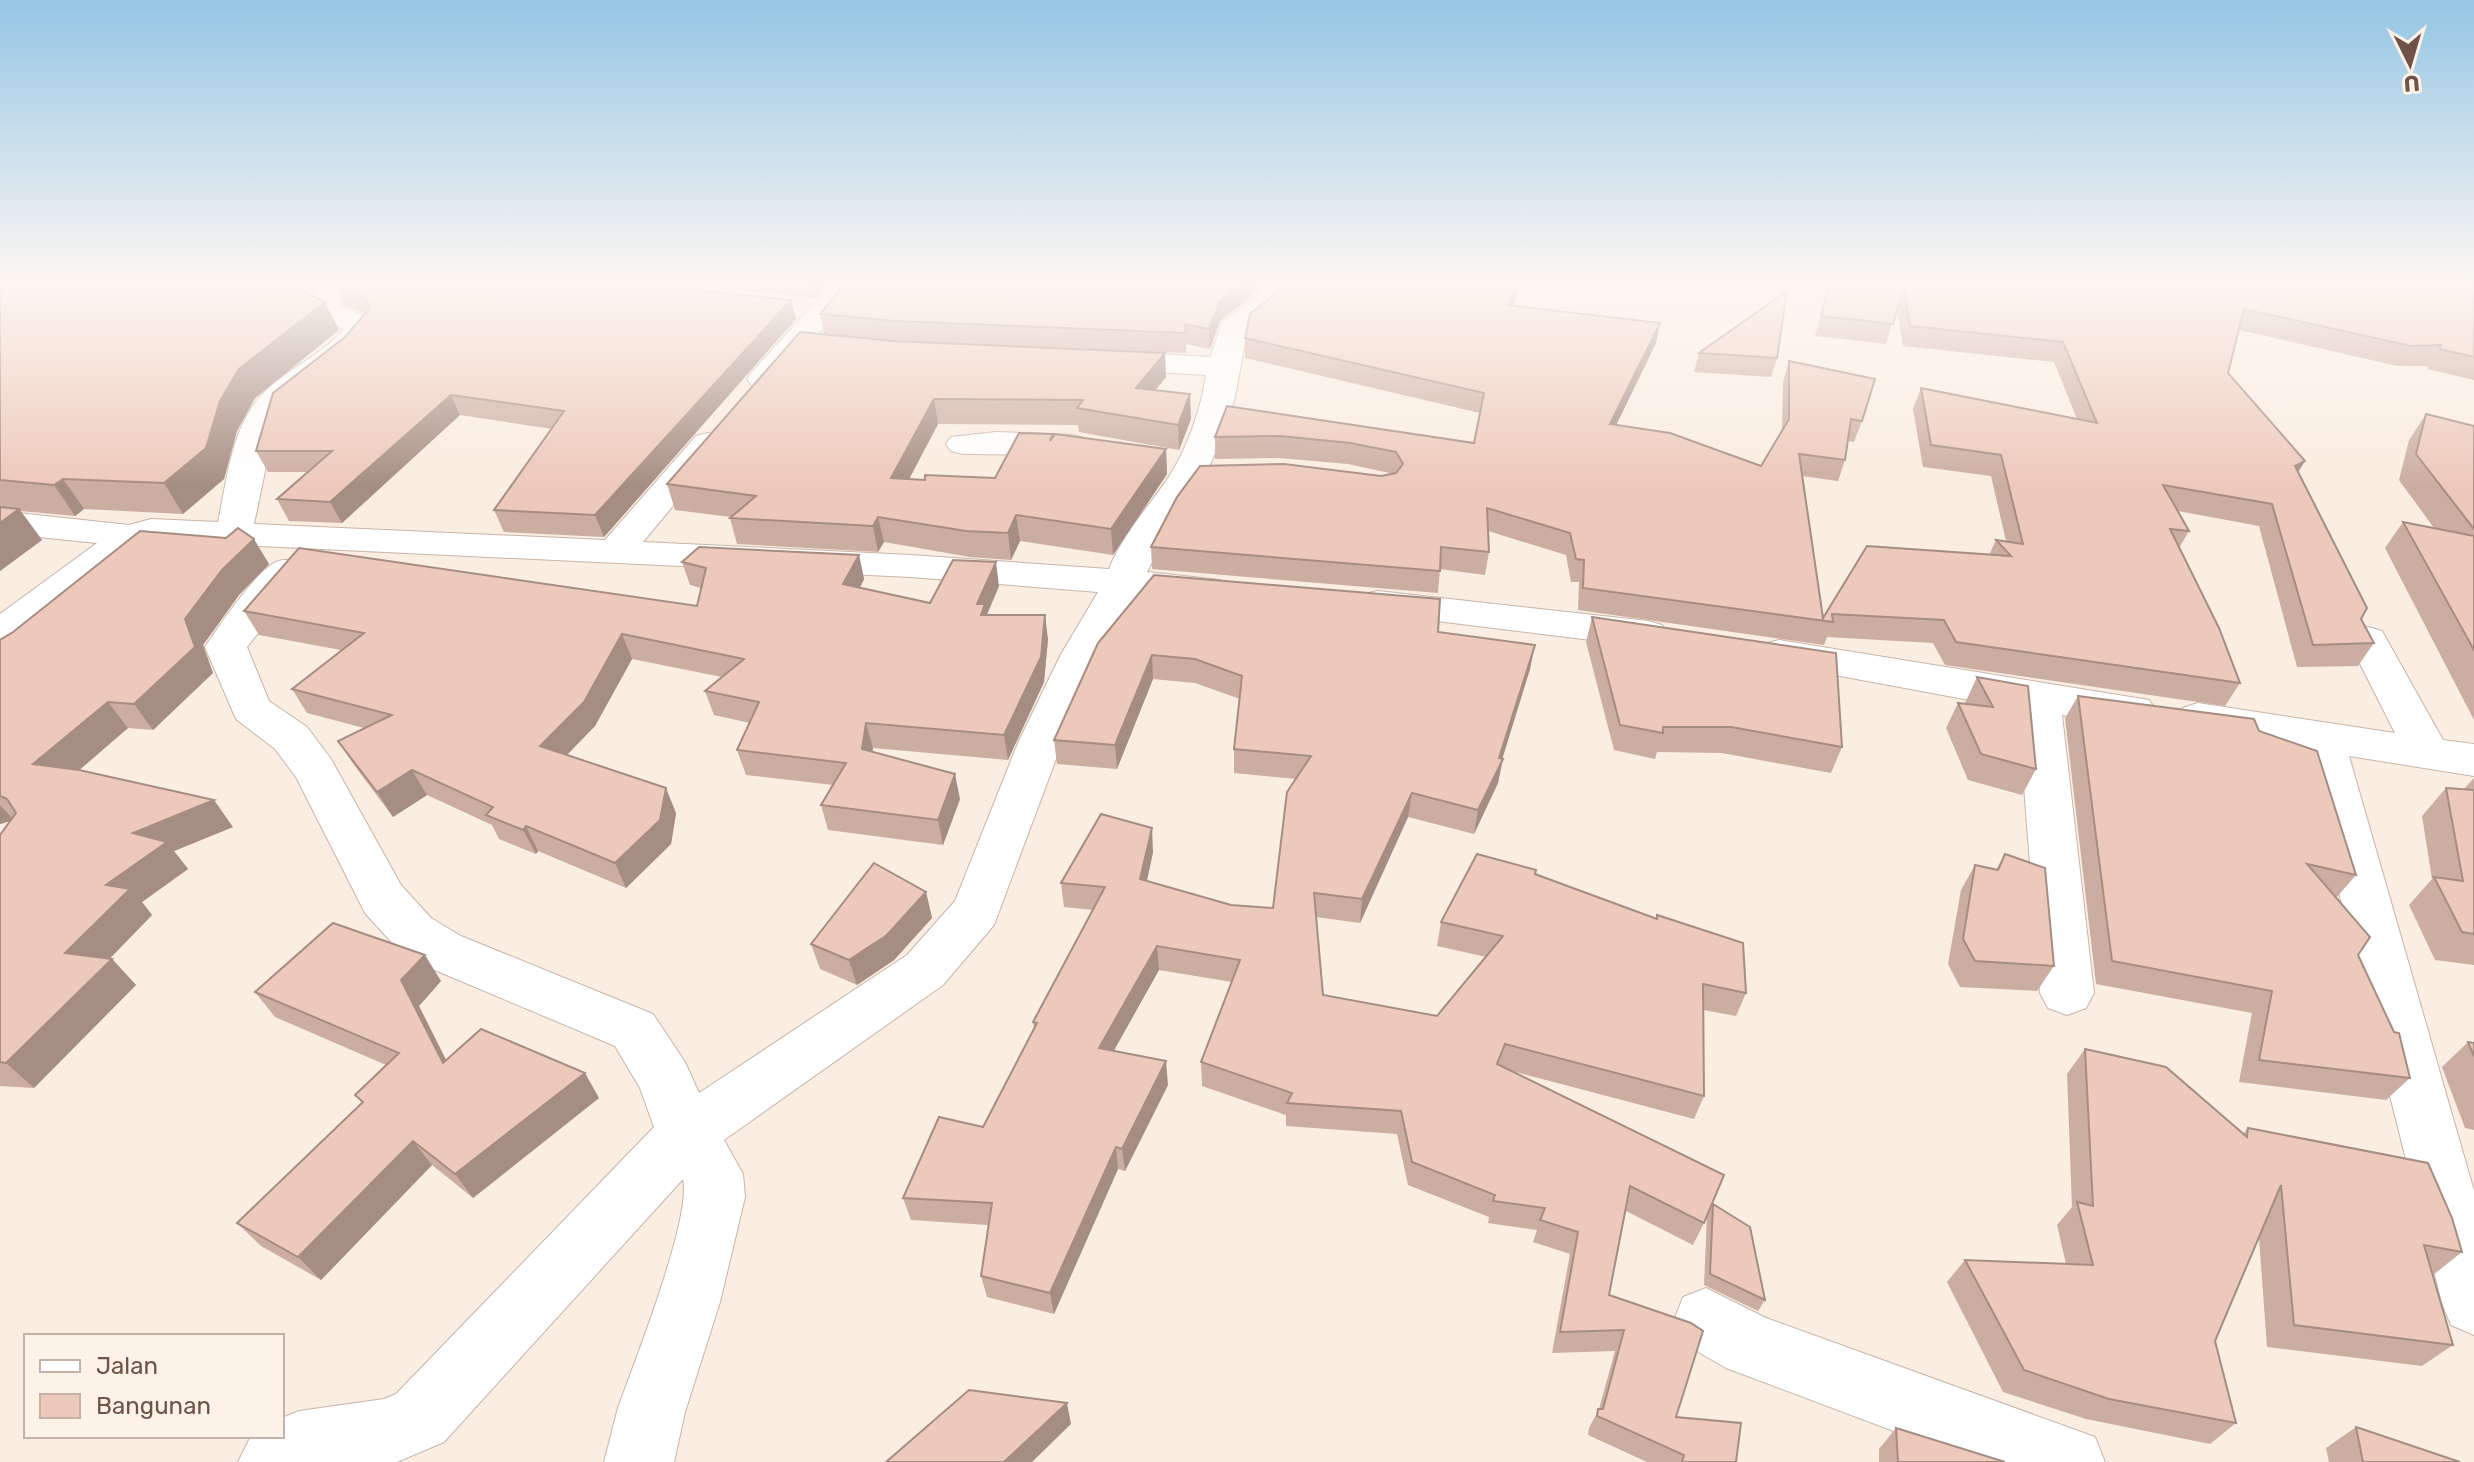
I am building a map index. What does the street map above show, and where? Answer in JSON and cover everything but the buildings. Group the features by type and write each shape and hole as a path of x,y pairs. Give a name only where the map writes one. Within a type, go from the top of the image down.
{"street":[{"path":"245,533 254,437 266,409 338,350"},
{"path":"614,553 734,413 802,350"},
{"path":"273,1462 299,1445 385,1433 420,1418 686,1134 925,970 976,911 1040,743 1081,656 1158,515 1191,468 1219,397 1227,350"},
{"path":"1072,359 1223,367"},
{"path":"963,444 996,442 1103,449"},
{"path":"0,522 131,536"},
{"path":"0,634 131,536 151,530 987,570 1248,592"},
{"path":"245,533 297,563 255,606 226,647 251,709 291,738 315,770 383,899 413,932 443,951 560,1002 634,1030 665,1079 686,1134 713,1174 715,1197 688,1302 651,1412 639,1462"},
{"path":"1340,600 1448,609 1685,639"},
{"path":"2368,640 2428,753"},
{"path":"1747,648 2039,698 2321,734 2474,760"},
{"path":"2039,698 2067,993"},
{"path":"2321,734 2474,1303"},
{"path":"1706,1320 1749,1345 2070,1462"}]}
